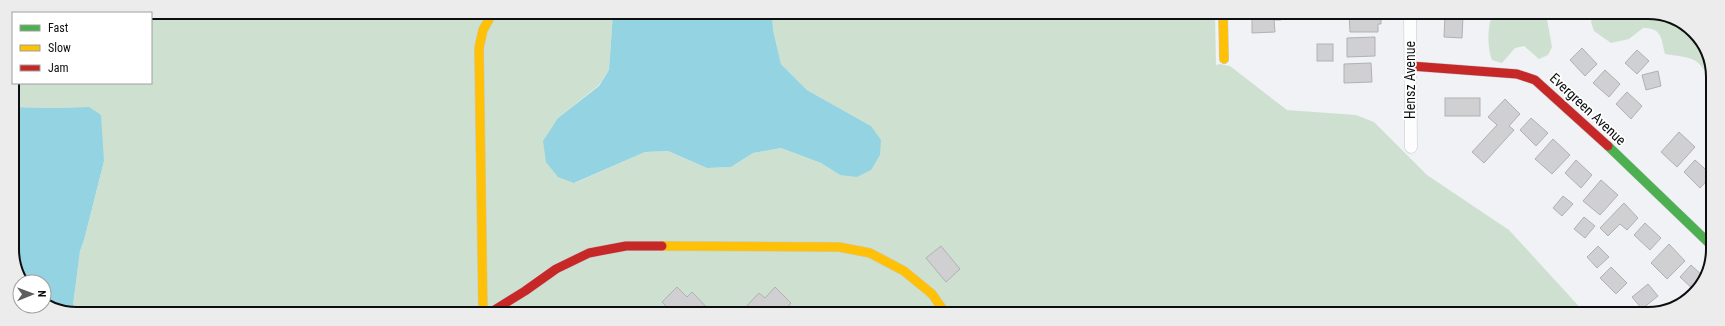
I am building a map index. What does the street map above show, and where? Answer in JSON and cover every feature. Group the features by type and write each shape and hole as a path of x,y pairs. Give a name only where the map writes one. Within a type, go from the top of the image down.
{"street":[{"path":"483,307 479,48 483,30 488,19"},
{"path":"1224,19 1224,59"},
{"name":"Hensz Avenue","path":"1410,19 1411,146"},
{"name":"Evergreen Avenue","path":"1411,66 1518,74 1535,80 1612,150 1706,240"},
{"path":"499,307 563,266 589,253 626,246 839,247 870,253 904,271 932,294 941,307"}],"green space":[{"path":"152,19 613,19 609,70 599,85 558,118 575,183 645,152 668,151 707,168 731,167 753,153 781,148 821,163 840,175 871,126 807,90 781,64 773,30 772,19 1215,19 1216,65 1220,64 1230,66 1287,110 1356,115 1374,122 1427,175 1509,230 1580,307 73,307 80,251 104,161 89,107 19,107 19,84 152,84"},
{"path":"1491,19 1547,19 1552,47 1548,55 1539,59 1524,46 1515,48 1502,63 1492,60 1488,36"},
{"path":"1592,19 1656,19 1674,25 1689,36 1694,42 1703,58 1706,72 1698,62 1689,58 1665,54 1660,35 1654,30 1643,28 1629,39 1611,43 1594,31 1591,22"}],"water":[{"path":"613,19 772,19 773,30 781,64 807,90 871,126 881,140 880,155 871,170 857,177 840,175 821,163 781,148 753,153 731,167 707,168 668,151 645,152 574,183 558,177 546,162 543,141 558,118 599,86 609,70"},
{"path":"19,107 89,107 101,115 104,161 80,251 73,307 52,301 52,274 25,274 20,261"}],"building":[{"path":"1252,19 1281,20 1274,20 1275,32 1252,33"},
{"path":"1349,19 1381,19 1381,24 1378,24 1378,32 1350,32"},
{"path":"1445,19 1463,19 1462,38 1444,37"},
{"path":"1375,37 1375,56 1347,57 1347,38"},
{"path":"1317,44 1333,44 1333,61 1317,61"},
{"path":"1582,48 1597,64 1585,76 1570,60"},
{"path":"1637,50 1649,61 1637,74 1625,63"},
{"path":"1371,63 1372,82 1344,83 1344,64"},
{"path":"1605,70 1620,84 1609,97 1593,83"},
{"path":"1658,71 1661,86 1646,90 1642,75"},
{"path":"1627,92 1642,106 1631,119 1616,104"},
{"path":"1445,98 1480,98 1480,116 1445,116"},
{"path":"1505,99 1520,114 1509,126 1514,130 1484,163 1472,152 1497,125 1488,117"},
{"path":"1531,118 1548,133 1536,146 1520,130"},
{"path":"1679,132 1695,147 1677,167 1661,152"},
{"path":"1553,139 1570,155 1552,174 1535,159"},
{"path":"1576,160 1592,175 1581,188 1565,173"},
{"path":"1695,160 1706,170 1706,182 1700,188 1684,172"},
{"path":"1601,180 1618,195 1600,215 1583,201"},
{"path":"1563,196 1573,204 1562,216 1553,208"},
{"path":"1624,203 1638,218 1627,230 1620,224 1608,236 1600,228"},
{"path":"1584,217 1595,226 1585,238 1574,229"},
{"path":"1645,223 1661,238 1650,250 1634,235"},
{"path":"1669,244 1685,261 1667,279 1651,263"},
{"path":"941,246 960,269 946,282 926,258"},
{"path":"1598,246 1609,257 1597,268 1587,257"},
{"path":"1691,265 1701,274 1691,287 1680,277"},
{"path":"1611,267 1627,283 1616,294 1600,278"},
{"path":"1648,284 1658,296 1644,307 1640,307 1632,297"},
{"path":"677,287 687,297 692,292 706,307 667,307 662,302"},
{"path":"775,287 791,303 787,307 746,307 759,293 765,298"}],"traffic: fast":[{"path":"1608,146 1706,240"}],"traffic: slow":[{"path":"483,307 479,48 483,30 489,19"},
{"path":"1223,19 1224,59"},
{"path":"662,246 839,247 870,253 904,271 932,294 941,307"}],"traffic: jam":[{"path":"1411,66 1517,74 1535,80 1608,146"},
{"path":"499,307 556,269 589,253 626,246 662,246"}]}
